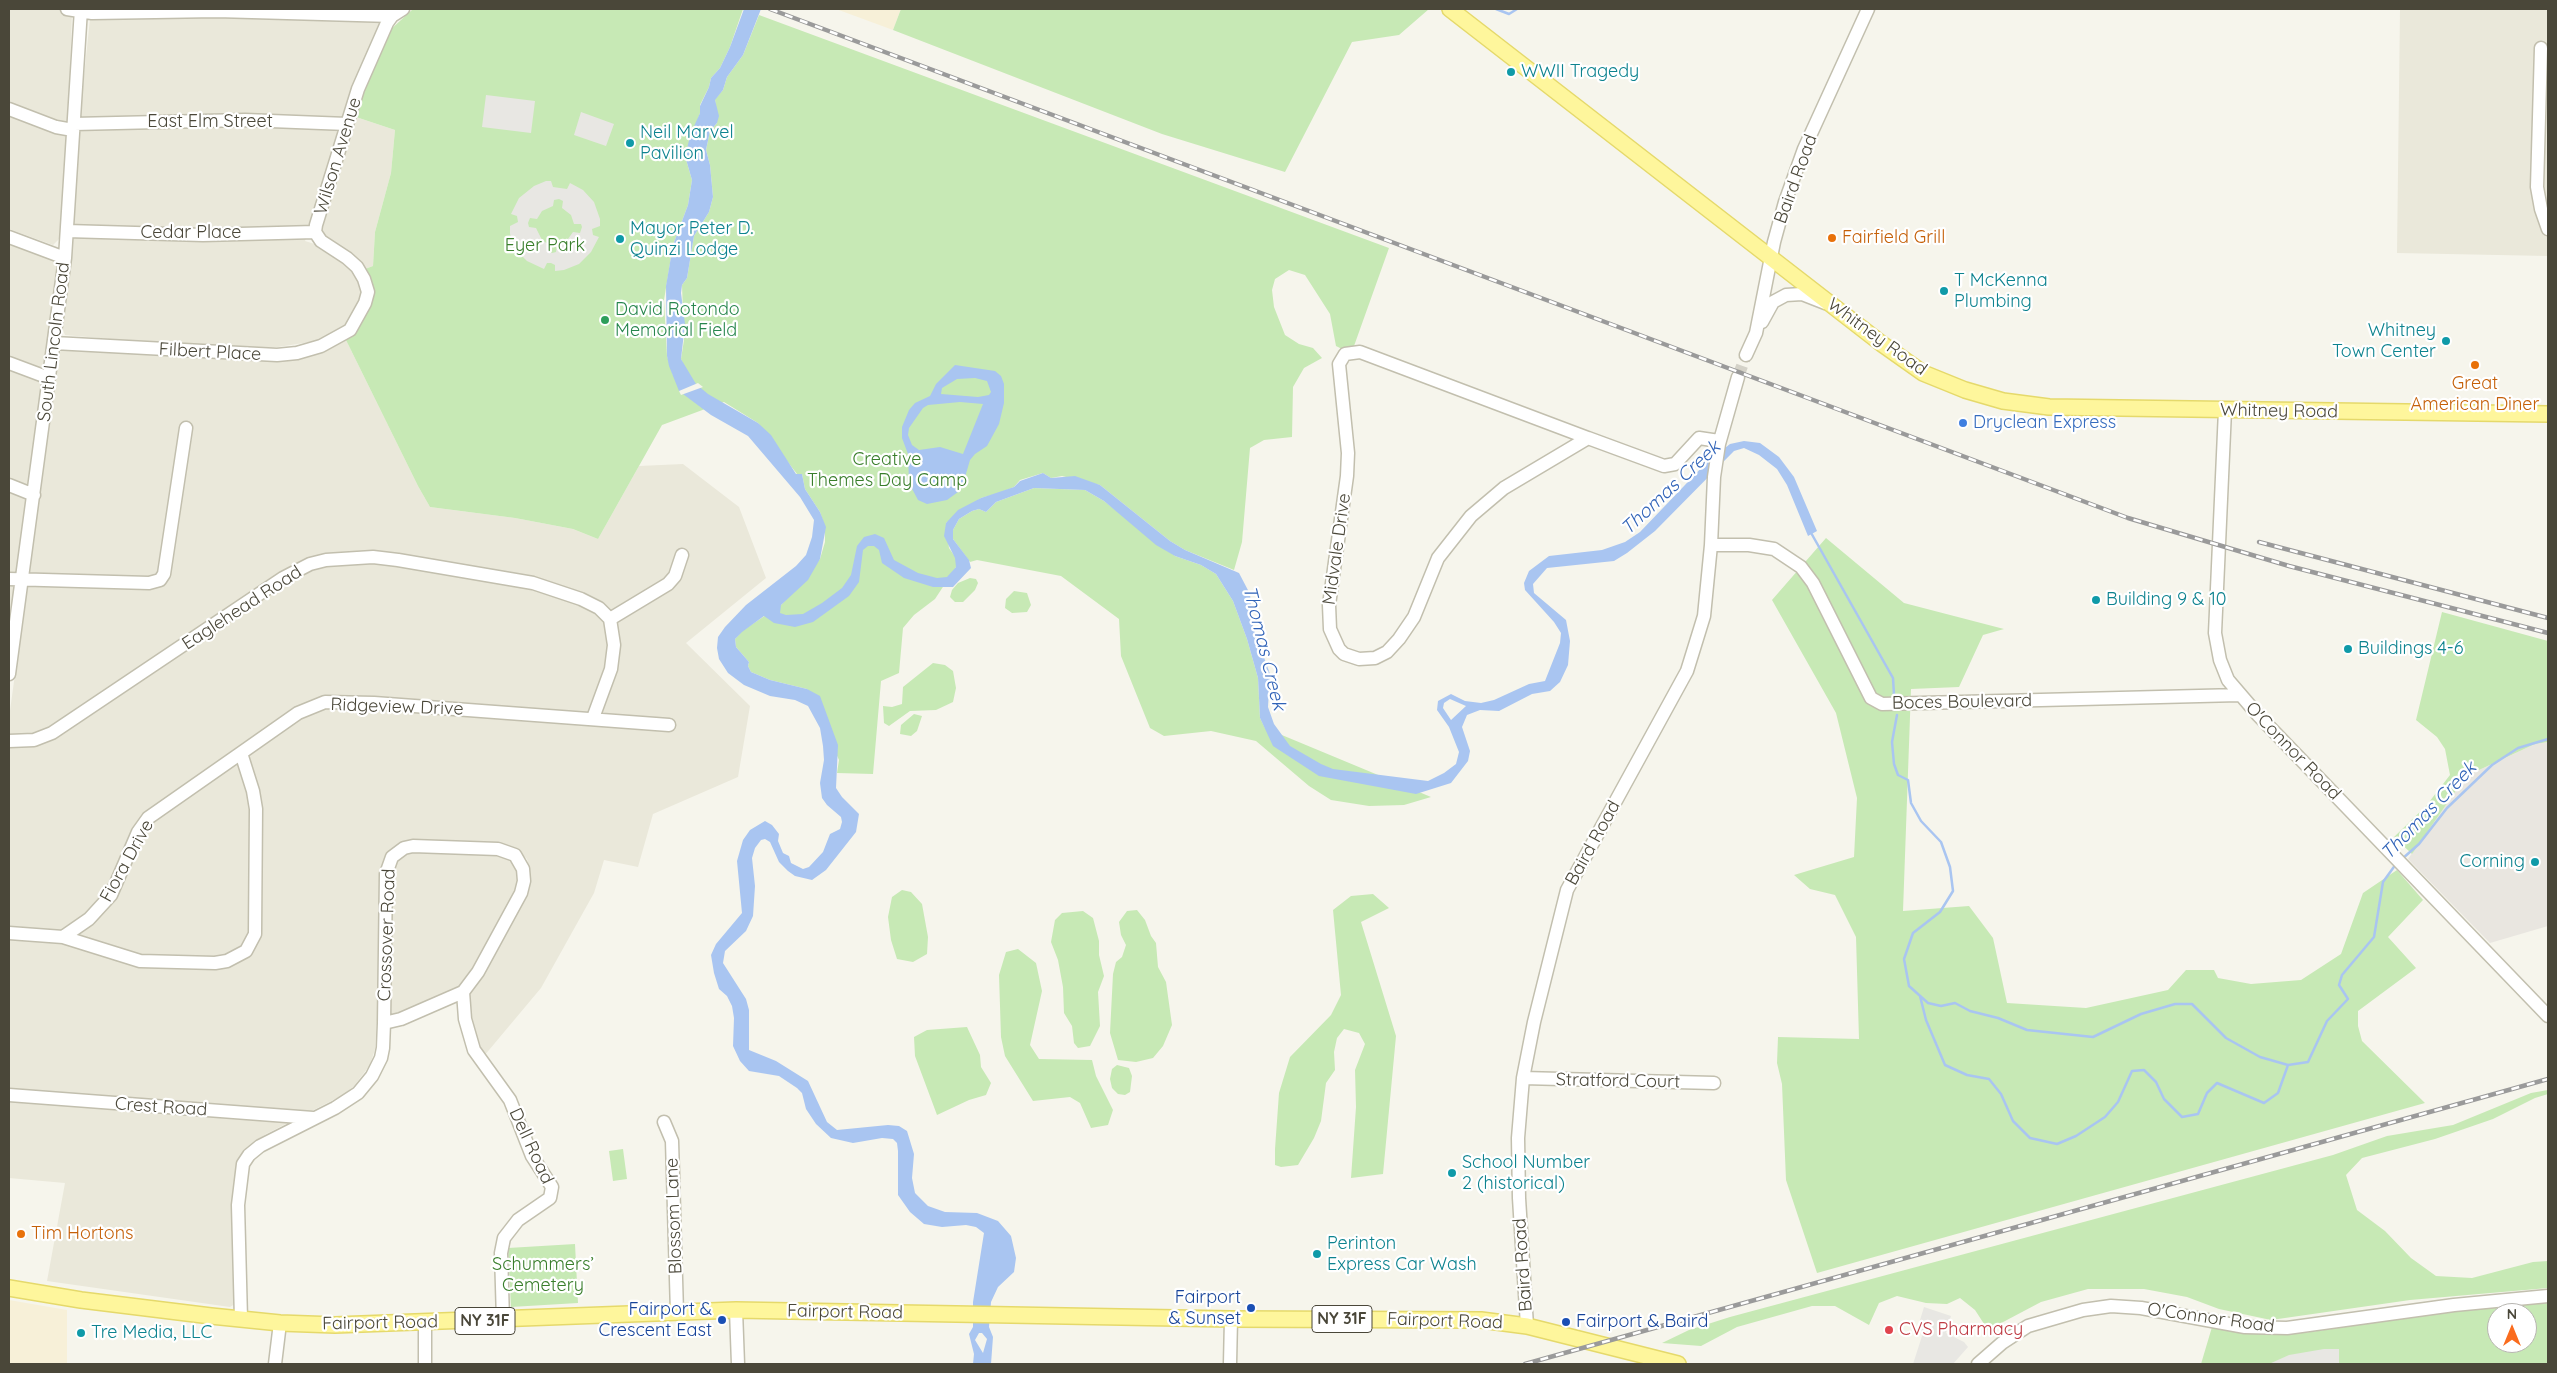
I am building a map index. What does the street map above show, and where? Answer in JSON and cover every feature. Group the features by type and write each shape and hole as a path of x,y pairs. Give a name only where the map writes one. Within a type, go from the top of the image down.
{"main road":[{"name":"Whitney Road","path":"1450,9 1771,256 1834,307 1923,373 1984,396 2049,407 2548,414"},
{"name":"Fairport Road","path":"9,1288 81,1300 241,1319 280,1323 336,1325 736,1310 1231,1319 1460,1319 1527,1326 1678,1364"}],"street":[{"path":"66,9 398,12"},
{"name":"Baird Road","path":"1746,355 1756,332 1780,219 1804,149 1868,9"},
{"name":"South Lincoln Road","path":"9,674 65,258 81,10"},
{"name":"Wilson Avenue","path":"357,321 368,292 364,279 357,267 321,240 315,232 321,205 347,124 373,54 398,12"},
{"path":"2541,48 2537,186 2541,209 2548,229"},
{"name":"East Elm Street","path":"9,109 56,127 246,120 347,124"},
{"name":"Cedar Place","path":"67,231 203,235 315,232"},
{"path":"9,237 65,258"},
{"path":"1756,332 1773,302 1786,295 1802,294 1834,307"},
{"name":"Filbert Place","path":"54,343 277,355 297,353 322,346 339,337 357,321"},
{"name":"Midvale Drive","path":"1588,438 1504,488 1471,516 1438,558 1414,617 1400,640 1387,652 1375,658 1359,659 1344,654 1339,649 1330,629 1329,606 1347,476 1348,452 1339,364 1345,354 1360,352 1664,466 1674,464 1698,438 1719,442"},
{"path":"9,363 49,378"},
{"name":"Baird Road","path":"1527,1326 1518,1174 1518,1134 1523,1078 1534,1022 1567,890 1687,672 1704,616 1712,545 1713,495 1719,442 1738,377"},
{"name":"O'Connor Road","path":"2225,410 2216,633 2223,671 2239,695 2548,1016"},
{"path":"9,579 149,583 163,578 186,428"},
{"path":"9,486 34,495"},
{"name":"Boces Boulevard","path":"1712,545 1755,546 1774,549 1801,567 1813,583 1866,690 1876,702 1887,704 2239,695"},
{"path":"593,718 611,669 614,645 610,619 668,584 679,567 682,555"},
{"name":"Eaglehead Road","path":"9,741 34,740 52,733 282,578 310,564 326,560 373,557 533,583 599,608 610,619"},
{"name":"Ridgeview Drive","path":"241,753 298,714 312,707 334,701 670,725"},
{"path":"9,933 63,937 140,961 215,963 228,961 246,951 255,934 256,809 253,791 241,753"},
{"name":"Fiora Drive","path":"63,937 89,920 111,895 138,832 148,818 241,753"},
{"name":"Crossover Road","path":"241,1319 238,1205 243,1164 254,1150 346,1101 369,1081 377,1068 383,1048 387,868 392,857 404,848 413,846 498,849 515,856 521,864 524,881 521,893 478,972 463,992 401,1019 384,1023"},
{"name":"Dell Road","path":"463,992 465,1020 474,1050 510,1100 532,1156 552,1187 550,1198 518,1220 504,1238 501,1253 503,1320"},
{"name":"Stratford Court","path":"1523,1078 1714,1083"},
{"name":"Crest Road","path":"9,1095 314,1118"},
{"name":"Blossom Lane","path":"664,1122 672,1141 677,1313"},
{"name":"O'Connor Road","path":"1978,1364 2002,1343 2028,1326 2076,1311 2111,1306 2142,1308 2245,1327 2287,1328 2454,1305 2548,1296"},
{"path":"736,1310 738,1364"},
{"path":"1230,1364 1231,1319"},
{"path":"275,1364 280,1323"},
{"path":"425,1323 425,1364"}],"shaded area":[{"path":"9,9 72,9 70,78 60,238 53,245 9,229"},
{"path":"91,9 395,9 305,241 321,246 358,274 364,295 348,323 328,337 310,342 265,349 178,345 65,335 62,328 70,265 81,105"},
{"path":"836,9 901,9 893,30"},
{"path":"2400,9 2548,9 2548,256 2397,253"},
{"path":"486,95 535,101 531,133 482,127"},
{"path":"581,112 614,124 606,146 574,135"},
{"path":"353,116 395,130 391,173 375,232 373,266 365,269 326,239 321,225"},
{"path":"551,181 553,187 567,189 570,183 583,190 594,202 600,219 600,226 592,229 593,235 599,237 591,252 579,264 564,270 555,271 555,265 547,263 544,269 527,261 518,252 510,234 510,226 518,222 517,216 511,214 519,198 534,186","holes":["559,199 563,201 562,208 571,215 574,224 581,224 582,227 580,233 573,232 565,243 557,245 556,252 552,253 548,251 548,244 542,240 536,228 529,227 528,223 530,218 537,219 542,211 553,206 554,200"]},
{"path":"9,242 53,260 58,269 9,635"},
{"path":"345,338 430,507 515,518 573,529 598,539 639,466 683,464 739,507 766,578 686,643 750,706 738,777 653,814 638,867 604,860 594,893 541,988 484,1056 474,1039 467,996 528,886 530,871 527,859 507,845 493,843 389,851 375,1049 370,1065 354,1086 343,1095 266,1134 250,1146 240,1158 238,1302 230,1307 47,1281 65,1183 9,1178 9,718 59,353 64,347 263,358"},
{"path":"2548,742 2548,926 2490,943 2408,859 2466,776 2535,744"},
{"path":"404,851 509,855 520,868 518,890 481,959 462,986 396,1016 389,1015 389,886 393,864"},
{"path":"9,1300 67,1310 67,1364 9,1364"},
{"path":"1924,1307 1951,1316 1946,1333 1964,1342 1968,1347 1953,1364 1913,1364 1923,1333 1917,1330"},
{"path":"2324,1349 2339,1349 2339,1364 2269,1364 2289,1355"}],"green space":[{"path":"413,9 743,9 730,47 720,68 711,78 709,87 700,105 700,113 685,156 692,180 688,205 673,245 664,300 667,356 673,375 684,366 681,359 684,340 682,285 687,278 694,236 709,212 713,197 710,165 706,150 710,131 717,123 715,99 723,90 727,77 743,55 759,15 1389,248 1354,346 1344,350 1336,346 1330,314 1305,275 1289,270 1275,279 1272,290 1274,307 1285,335 1299,344 1313,348 1322,358 1304,368 1293,387 1292,437 1264,440 1250,448 1242,542 1234,570 1185,550 1170,541 1100,485 1062,476 1051,478 1043,473 1020,480 1014,487 981,498 946,523 949,548 956,558 956,567 935,599 914,615 903,628 899,673 881,681 873,774 837,773 839,760 807,689 770,680 751,672 748,666 749,662 736,647 735,639 742,631 781,605 790,595 820,559 825,542 825,527 820,512 805,489 802,474 797,474 758,423 724,402 662,425 598,539 573,529 515,518 430,507 418,486 345,338 361,323 371,304 365,269 373,266 375,232 391,173 395,130 353,116 389,31"},
{"path":"901,9 1429,9 1399,35 1352,42 1285,172 1162,134 893,30"},
{"path":"1034,488 1085,490 1104,501 1175,556 1201,565 1216,574 1233,601 1247,639 1258,678 1260,718 1265,728 1431,797 1404,805 1369,806 1331,800 1309,786 1256,741 1211,731 1164,736 1150,728 1121,656 1119,619 1061,576 977,560 970,562 953,539 953,530 959,519 979,509 986,512 996,502"},
{"path":"1826,538 1904,603 2004,629 1983,635 1959,687 1911,689 1903,911 1969,906 1993,938 2007,1003 2086,1008 2168,990 2186,970 2214,970 2218,978 2251,984 2301,980 2341,954 2363,893 2397,870 2423,900 2388,937 2416,968 2358,1011 2358,1026 2362,1041 2425,1103 1817,1273 1786,1180 1782,1084 1777,1063 1778,1037 1859,1039 1856,937 1835,895 1810,889 1794,875 1854,857 1857,798 1836,713 1772,600"},
{"path":"970,578 976,579 978,583 975,590 963,602 955,602 950,597 952,590 958,583"},
{"path":"1014,591 1027,593 1031,605 1027,612 1012,613 1005,608 1006,599"},
{"path":"2442,612 2548,641 2548,742 2535,744 2466,776 2412,854 2394,837 2426,806 2450,775 2445,749 2437,737 2416,720"},
{"path":"933,663 945,665 953,671 956,688 953,702 936,710 910,711 889,726 884,723 883,706 892,707 902,704 903,687"},
{"path":"914,714 922,716 917,731 911,736 900,734 901,725"},
{"path":"902,890 911,892 922,904 928,937 927,954 913,962 897,959 891,940 888,917 892,897"},
{"path":"1373,894 1389,908 1361,922 1396,1036 1383,1174 1351,1178 1356,1107 1355,1070 1365,1044 1359,1033 1344,1029 1337,1038 1334,1052 1335,1070 1326,1083 1321,1121 1314,1138 1298,1165 1281,1167 1275,1165 1279,1093 1290,1057 1331,1015 1341,995 1333,910 1351,896"},
{"path":"1137,910 1145,920 1156,943 1158,967 1166,982 1172,1025 1163,1046 1153,1058 1136,1062 1118,1060 1110,1033 1113,974 1116,962 1122,957 1126,945 1121,935 1119,922 1127,911"},
{"path":"1083,911 1093,918 1099,941 1099,955 1104,976 1098,992 1100,1026 1090,1046 1078,1048 1074,1043 1072,1026 1064,1013 1063,987 1058,960 1051,942 1055,920 1062,913"},
{"path":"1018,949 1036,963 1042,991 1030,1045 1039,1059 1092,1060 1096,1076 1113,1110 1108,1125 1091,1128 1080,1103 1070,1097 1033,1101 1005,1056 1001,1037 999,975 1006,952"},
{"path":"967,1027 980,1055 981,1067 991,1083 986,1095 969,1100 937,1115 915,1056 914,1037 927,1030"},
{"path":"1117,1065 1129,1068 1132,1076 1130,1092 1125,1095 1118,1094 1112,1088 1110,1079 1112,1069"},
{"path":"2548,1090 2548,1094 2535,1098 2493,1119 2435,1139 2362,1158 2346,1175 2357,1210 2385,1231 2411,1258 2436,1276 2472,1278 2533,1262 2548,1261 2548,1288 2410,1300 2271,1320 2219,1309 2187,1297 2144,1289 2088,1289 2041,1302 1988,1330 1975,1310 1960,1298 1947,1304 1926,1303 1897,1296 1879,1303 1869,1325 1835,1306 1812,1306 1737,1327 1701,1346 1662,1343 1689,1330 1730,1317 2333,1155 2387,1136 2453,1125 2531,1093"},
{"path":"623,1149 627,1179 613,1181 609,1151"},
{"name":"Schummers’ Cemetery","path":"575,1244 578,1303 511,1307 508,1248"},
{"path":"2548,1303 2548,1364 2201,1364 2212,1327 2258,1334 2304,1333 2453,1311 2487,1308 2487,1353 2537,1353 2537,1304"}],"water":[{"path":"744,9 761,9 743,55 727,77 723,90 715,100 719,116 717,123 710,131 706,150 710,165 713,197 709,212 694,236 687,278 682,285 681,293 685,324 681,359 696,384 708,394 758,423 771,435 796,474 802,474 805,489 820,512 826,527 820,559 808,580 781,605 780,613 786,615 803,614 842,588 851,575 857,546 864,537 875,534 884,538 894,560 918,573 937,578 947,577 956,567 955,558 944,536 946,523 958,510 981,498 1014,487 1020,481 1043,473 1051,478 1075,476 1100,485 1170,541 1185,550 1239,573 1250,594 1253,627 1270,674 1268,707 1274,724 1290,746 1333,769 1428,781 1456,764 1459,752 1449,727 1437,710 1438,701 1451,694 1465,701 1481,703 1494,700 1529,684 1545,681 1560,643 1561,633 1554,622 1525,590 1524,583 1529,571 1549,556 1602,550 1625,542 1640,532 1706,463 1730,444 1744,441 1760,443 1779,457 1794,477 1817,531 1808,536 1787,485 1777,469 1759,455 1744,448 1734,451 1655,531 1614,561 1547,568 1533,584 1534,593 1566,620 1570,641 1568,665 1560,682 1550,691 1532,694 1499,711 1480,710 1467,715 1462,727 1470,751 1468,761 1451,783 1416,794 1319,776 1273,746 1260,718 1258,678 1247,639 1233,601 1216,574 1201,565 1175,556 1156,545 1104,501 1085,490 1034,488 996,502 986,512 979,509 959,519 953,530 953,539 969,560 971,568 953,587 933,587 904,578 882,563 879,550 874,546 868,546 863,550 859,582 849,596 813,622 795,627 774,623 764,616 735,639 736,647 749,662 748,666 751,672 770,680 807,689 820,696 838,745 836,788 859,814 856,832 826,870 812,880 795,876 788,871 779,862 770,842 765,839 761,840 755,848 752,858 755,886 753,916 746,931 725,951 723,963 746,999 749,1010 749,1050 776,1061 808,1081 827,1122 837,1130 888,1125 899,1126 907,1131 914,1154 912,1178 915,1193 928,1206 945,1212 977,1213 998,1221 1011,1236 1016,1258 1014,1272 998,1287 991,1302 989,1327 993,1337 991,1364 973,1364 974,1354 969,1334 973,1327 973,1302 984,1233 976,1227 966,1225 942,1227 924,1224 910,1212 898,1195 898,1151 897,1143 893,1139 882,1138 853,1143 831,1138 816,1124 806,1109 802,1093 797,1088 779,1076 749,1071 740,1061 733,1046 734,1018 732,1006 727,996 719,989 714,973 711,955 716,944 742,913 737,861 743,840 750,830 765,821 772,825 779,834 778,841 783,853 789,856 791,863 803,869 809,867 823,852 830,834 840,829 842,822 841,817 822,798 820,783 824,760 823,746 820,728 808,706 795,700 770,696 744,685 728,673 719,659 717,648 718,637 746,605 796,566 806,555 812,537 814,520 800,497 748,436 711,415 679,391 667,356 666,286 673,245 688,205 692,180 685,156 691,133 700,113 700,106 711,78 720,68","holes":["1450,699 1466,706 1451,720 1443,708 1444,703","979,1333 982,1333 987,1339 983,1353 975,1340"]},
{"path":"955,365 995,371 1001,376 1004,384 1004,403 999,424 987,446 970,460 963,484 958,492 947,500 927,504 918,500 909,483 908,454 902,438 902,427 909,410 915,403 930,396 936,384","holes":["975,378 987,381 991,392 989,395 978,397 941,394 942,388 957,379","960,402 983,404 963,454 940,447 919,450 912,445 908,435 909,428 923,408 928,405"]}],"pier":[{"path":"698,383 703,387 681,395 679,391"}],"waterway":[{"path":"1496,9 1509,14 1517,9"},
{"name":"Thomas Creek","path":"1810,531 1893,678 1894,695"},
{"name":"Thomas Creek","path":"1897,715 1892,742 1894,764 1898,775 1908,780 1911,803 1921,821 1941,842 1950,867 1953,891 1940,912 1913,933 1904,959 1909,986 1928,1003 1941,1006 1955,1003 1970,1011 1998,1018 2027,1030 2093,1037 2141,1014 2175,1004 2192,1004 2226,1038 2260,1057 2288,1065 2308,1062 2327,1021 2348,999 2339,985 2342,975 2374,937 2383,882 2396,864"},
{"name":"Thomas Creek","path":"2402,859 2419,844 2447,808 2492,765 2518,748 2548,739"},
{"path":"1920,996 1926,1020 1945,1065 1967,1075 1989,1079 2001,1094 2013,1121 2030,1138 2057,1144 2076,1136 2105,1117 2118,1102 2132,1071 2144,1070 2156,1082 2164,1099 2182,1117 2198,1114 2207,1093 2217,1083 2264,1103 2278,1093 2288,1065"}],"tunnel":[{"path":"1738,377 1746,355"}],"railway":[{"path":"770,9 2128,518 2289,566 2548,633"},
{"path":"2259,542 2548,618"},
{"path":"1525,1364 2548,1079"}],"place":[{"name":"WWII Tragedy","path":"1511,72"},
{"name":"Neil Marvel Pavilion","path":"630,143"},
{"name":"Fairfield Grill","path":"1832,238"},
{"name":"Mayor Peter D. Quinzi Lodge","path":"620,239"},
{"name":"T McKenna Plumbing","path":"1944,291"},
{"name":"David Rotondo Memorial Field","path":"605,320"},
{"name":"Whitney Town Center","path":"2446,341"},
{"name":"Great American Diner","path":"2475,365"},
{"name":"Dryclean Express","path":"1963,423"},
{"name":"Building 9 & 10","path":"2096,600"},
{"name":"Buildings 4-6","path":"2348,649"},
{"name":"Corning","path":"2535,862"},
{"name":"School Number 2 (historical)","path":"1452,1173"},
{"name":"Tim Hortons","path":"21,1234"},
{"name":"Perinton Express Car Wash","path":"1317,1254"},
{"name":"Fairport & Sunset","path":"1251,1308"},
{"name":"Fairport & Crescent East","path":"722,1320"},
{"name":"Fairport & Baird","path":"1566,1322"},
{"name":"CVS Pharmacy","path":"1889,1330"},
{"name":"Tre Media, LLC","path":"81,1333"}],"park label":[{"name":"Eyer Park","path":"545,246"},
{"name":"Creative Themes Day Camp","path":"887,470"}]}
